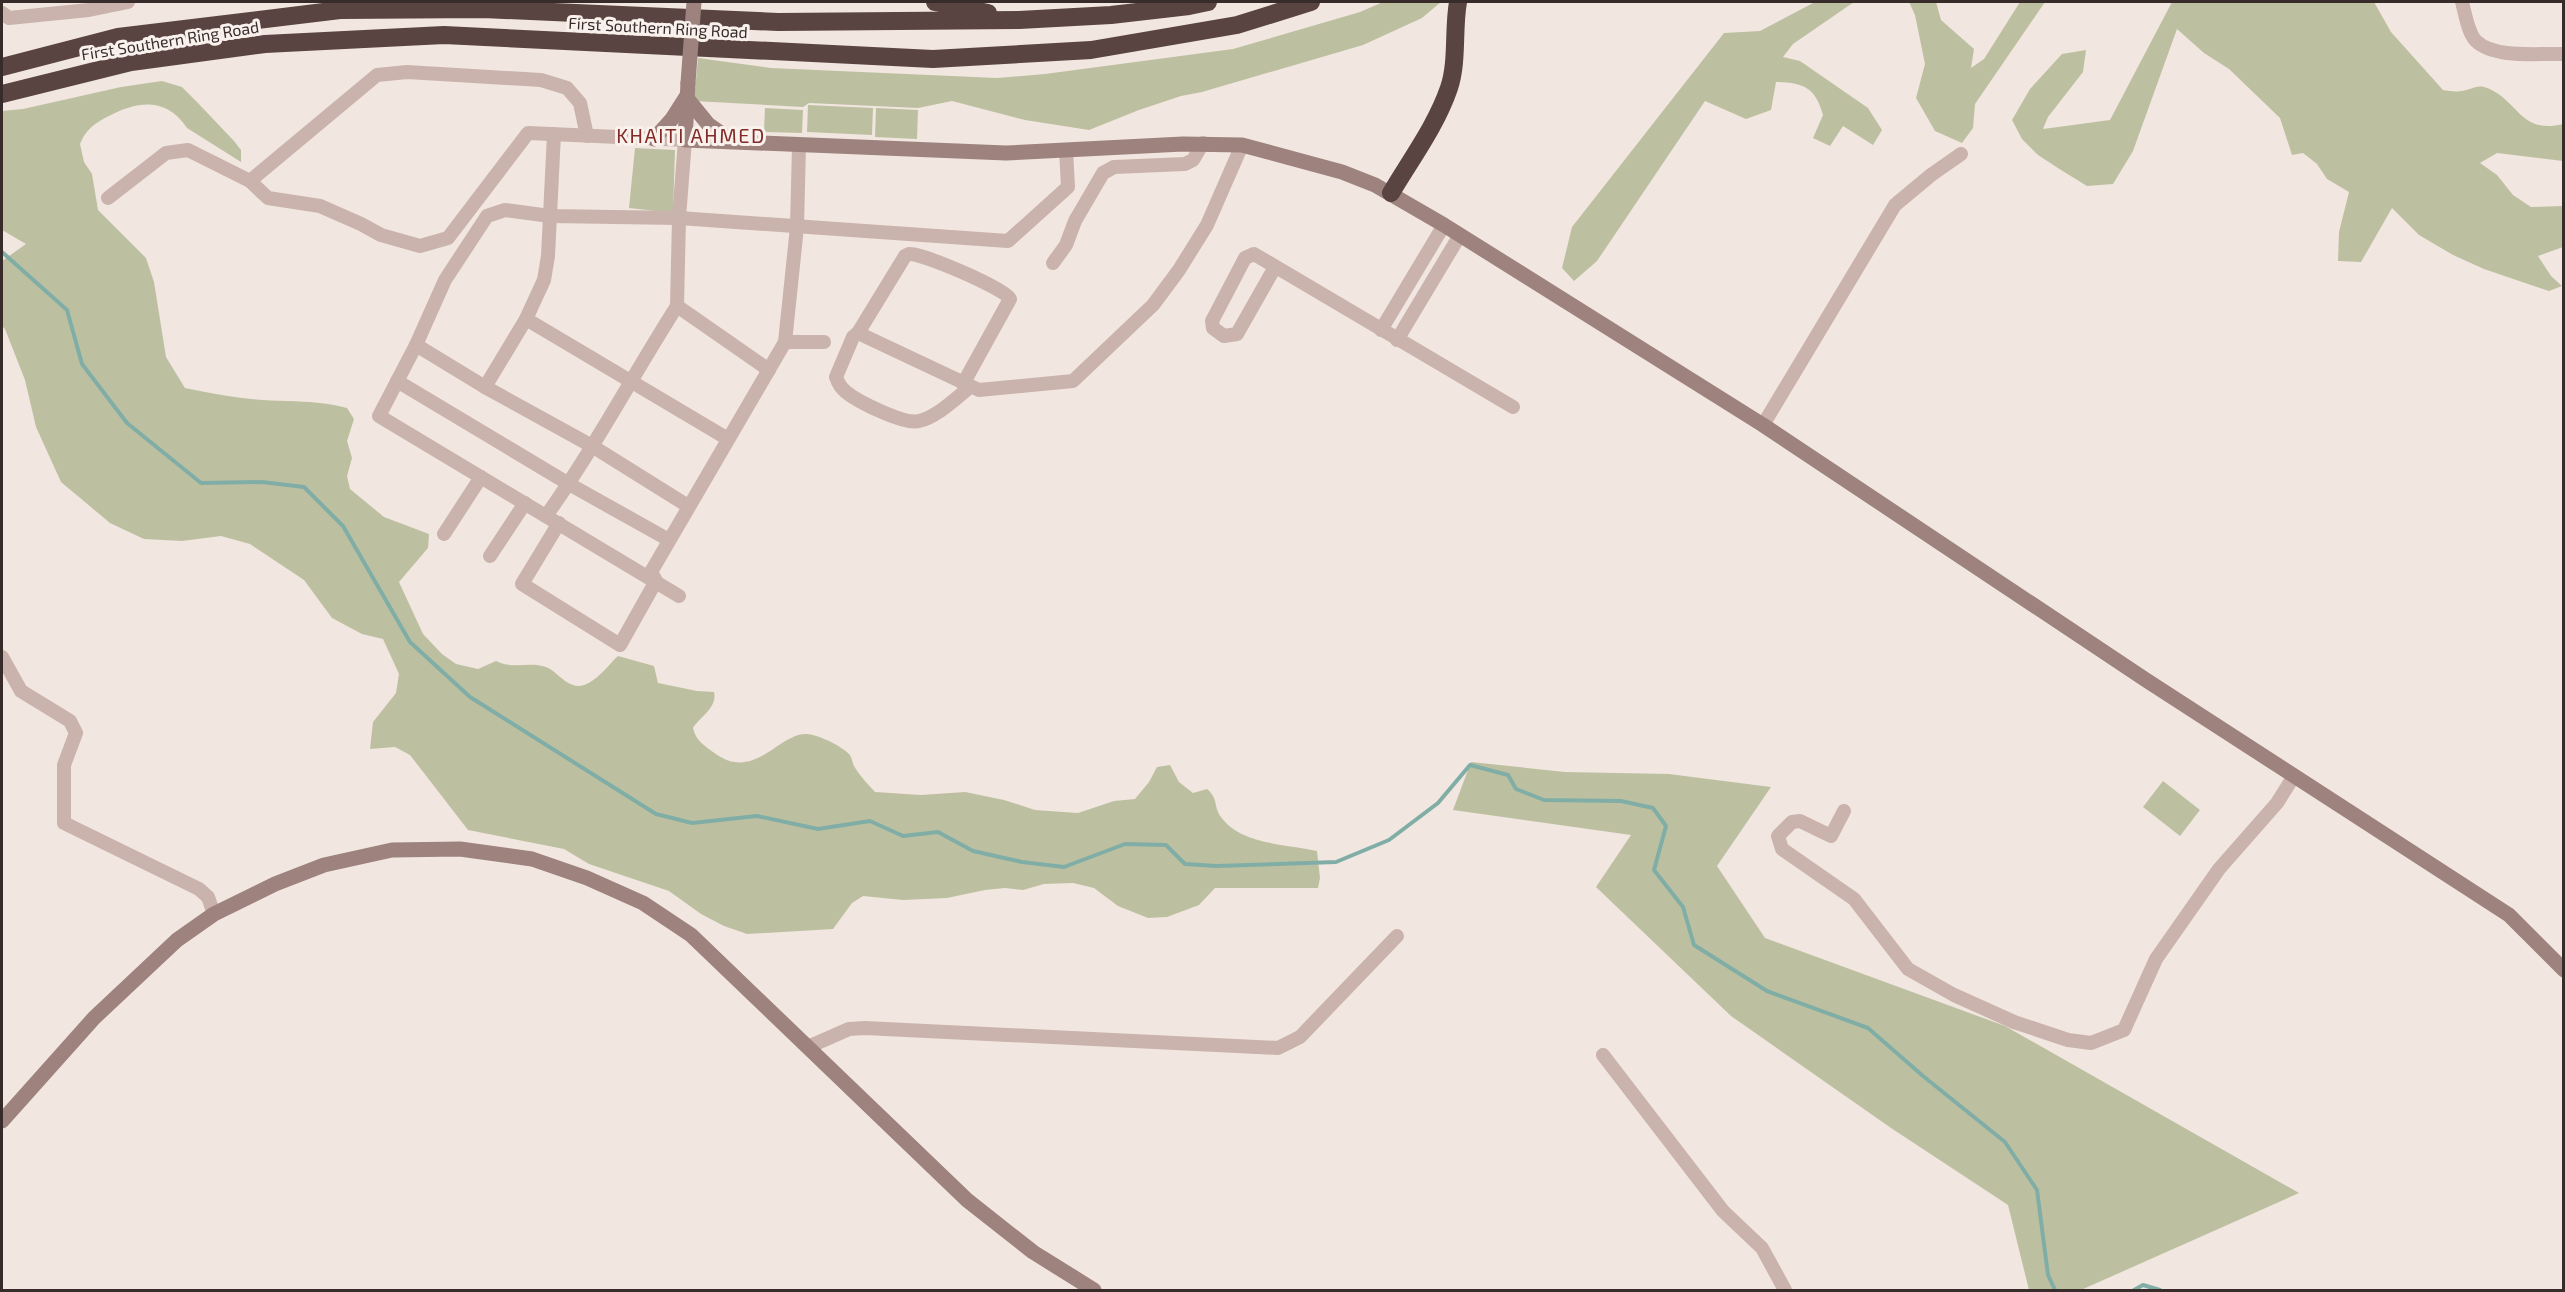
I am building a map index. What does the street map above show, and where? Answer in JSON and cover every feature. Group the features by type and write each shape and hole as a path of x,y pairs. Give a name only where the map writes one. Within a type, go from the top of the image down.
{"highway":[{"path":"935,2 1019,20"},
{"name":"First Southern Ring Road","path":"2,67 118,37 340,10 495,9 778,22 1019,20 1111,15 1208,2"},
{"name":"First Southern Ring Road","path":"2,94 46,81 131,62 265,44 444,35 933,59 1090,50 1237,25 1311,2"},
{"path":"1391,193 1435,120 1449,87 1458,2"}],"main road":[{"path":"694,2 685,140 996,153 1203,143 1242,145 1342,172 1391,193 1763,425 2294,776 2509,915 2564,970"},
{"path":"654,139 672,119 687,90"},
{"path":"687,90 708,124 735,142"},
{"path":"2,1121 94,1018 177,940 214,914 275,884 324,866 392,850 460,849 532,859 587,878 653,909 691,935 967,1200 1033,1252 1094,1290"}],"street":[{"path":"2,13 9,18 89,10 128,2"},
{"path":"2462,2 2475,40 2488,49 2513,53 2564,54"},
{"path":"250,181 377,75 407,72 541,80 567,88 580,103 586,136"},
{"path":"108,198 166,153 188,150 250,181 268,198 320,206 361,224 381,236 420,246 448,238 528,133 685,140 679,218 677,306 630,379 569,484 546,516"},
{"path":"484,387 526,319 544,280 548,256 554,134"},
{"path":"1053,263 1066,245 1075,221 1103,173 1114,167 1185,164 1193,160 1203,143"},
{"path":"656,581 651,572 785,342 796,227 799,145"},
{"path":"858,333 967,386 991,390 1073,381 1153,305 1179,270 1207,225 1242,145"},
{"path":"679,596 379,416 416,345 445,280 487,216 505,210 550,216 679,218 1008,242 1068,187 1066,150"},
{"path":"1763,425 1895,205 1930,175 1961,154"},
{"path":"1381,330 1444,225"},
{"path":"1397,340 1460,235"},
{"path":"909,254 931,260 987,283 1009,295 1010,299 967,386 920,422 908,422 847,393 838,383 836,377 853,337 858,333 904,256 909,254"},
{"path":"1275,267 1236,334 1224,336 1213,328 1212,321 1248,255 1254,254 1513,407"},
{"path":"677,306 769,370"},
{"path":"526,319 728,439"},
{"path":"785,342 824,342"},
{"path":"416,345 484,387 592,446 688,506"},
{"path":"397,381 569,484 669,540"},
{"path":"444,534 481,477"},
{"path":"490,556 525,503"},
{"path":"559,523 522,584 620,645 656,581"},
{"path":"2,657 21,691 70,721 76,733 64,765 64,823 199,889 208,897 214,914"},
{"path":"1844,811 1831,836 1800,821 1792,822 1778,836 1782,849 1854,899 1908,969 1954,995 2014,1022 2068,1040 2091,1043 2124,1030 2156,959 2219,869 2277,803 2294,776"},
{"path":"808,1047 849,1029 865,1028 1278,1048 1300,1037 1397,936"},
{"path":"1603,1055 1723,1211 1762,1248 1785,1290"}],"green space":[{"path":"1383,2 1441,2 1422,18 1363,45 1202,92 1181,96 1089,130 1025,120 952,101 918,108 809,103 803,107 694,101 698,58 771,68 997,78 1045,74 1233,49 1360,12"},
{"path":"1815,2 1854,2 1793,44 1783,57 1800,61 1868,108 1882,130 1873,145 1843,126 1830,146 1813,138 1823,115 1816,98 1801,85 1776,82 1771,110 1746,119 1705,101 1597,261 1574,281 1562,268 1572,227 1724,33 1760,31"},
{"path":"1909,2 1936,2 1941,20 1974,49 1971,68 1984,59 2020,2 2045,2 1975,104 1973,128 1962,143 1935,131 1916,98 1925,64 1915,15"},
{"path":"2172,2 2374,2 2391,32 2443,90 2460,91 2484,87 2496,92 2527,120 2548,126 2563,124 2563,161 2497,153 2480,163 2497,175 2513,195 2531,207 2563,206 2563,247 2538,256 2551,276 2562,286 2549,291 2484,269 2453,255 2419,235 2392,208 2361,262 2338,261 2339,232 2349,192 2327,179 2317,164 2303,153 2292,155 2280,118 2229,69 2204,53 2177,29 2133,151 2113,184 2087,186 2038,155 2022,139 2012,120 2030,89 2062,54 2086,50 2083,72 2048,117 2043,129 2110,120"},
{"path":"162,81 182,87 196,101 241,150 241,162 187,128 170,111 151,105 130,107 104,119 88,130 80,144 84,162 92,174 98,210 146,258 154,282 166,357 185,388 248,399 317,403 347,408 354,419 347,441 352,458 347,476 350,489 384,517 429,534 428,548 399,582 423,634 442,654 456,664 478,669 496,661 509,665 539,665 550,669 569,684 579,686 592,681 618,656 654,666 658,683 714,692 715,697 711,707 693,728 700,742 713,752 728,760 741,762 753,760 786,740 807,734 812,735 835,744 849,754 856,769 875,792 921,795 965,792 1004,800 1035,810 1078,813 1114,801 1135,799 1149,782 1157,767 1170,765 1179,782 1193,793 1207,789 1213,796 1221,817 1240,833 1265,842 1317,851 1320,878 1318,888 1215,888 1199,905 1167,917 1148,918 1118,906 1094,888 1073,883 1044,884 1023,890 1005,888 985,890 947,898 903,900 863,896 852,903 833,929 747,934 724,926 701,914 669,891 589,864 564,849 468,830 410,755 395,747 370,749 373,722 396,693 399,674 383,639 362,634 332,618 304,580 250,544 221,536 182,541 144,539 110,523 61,482 36,427 25,380 2,326 2,261 26,244 2,230 2,111 23,109 121,87"},
{"path":"808,105 873,108 872,135 807,132"},
{"path":"765,108 803,110 802,133 764,132"},
{"path":"876,108 918,110 917,139 875,137"},
{"path":"635,148 675,150 673,213 629,208"},
{"path":"1471,762 1565,772 1669,774 1771,787 1717,866 1765,938 2005,1026 2299,1193 2081,1290 2029,1290 2008,1205 1891,1128 1731,1016 1596,887 1631,835 1453,810"},
{"path":"2163,781 2200,810 2180,836 2143,807"}],"waterway":[{"path":"2,252 67,310 82,364 127,423 201,483 262,482 304,487 343,526 410,642 470,697 656,814 692,823 757,816 818,829 870,821 903,836 938,832 973,851 1022,862 1064,867 1125,844 1166,845 1185,864 1216,866 1336,862 1389,840 1438,803 1470,765 1508,775 1516,789 1544,800 1621,801 1653,808 1666,826 1654,870 1683,907 1694,945 1767,991 1868,1028 2005,1142 2037,1190 2048,1275 2055,1290"},
{"path":"2134,1290 2143,1285 2160,1290"}],"district":[{"name":"KHAITI AHMED","path":"691,135"}]}
